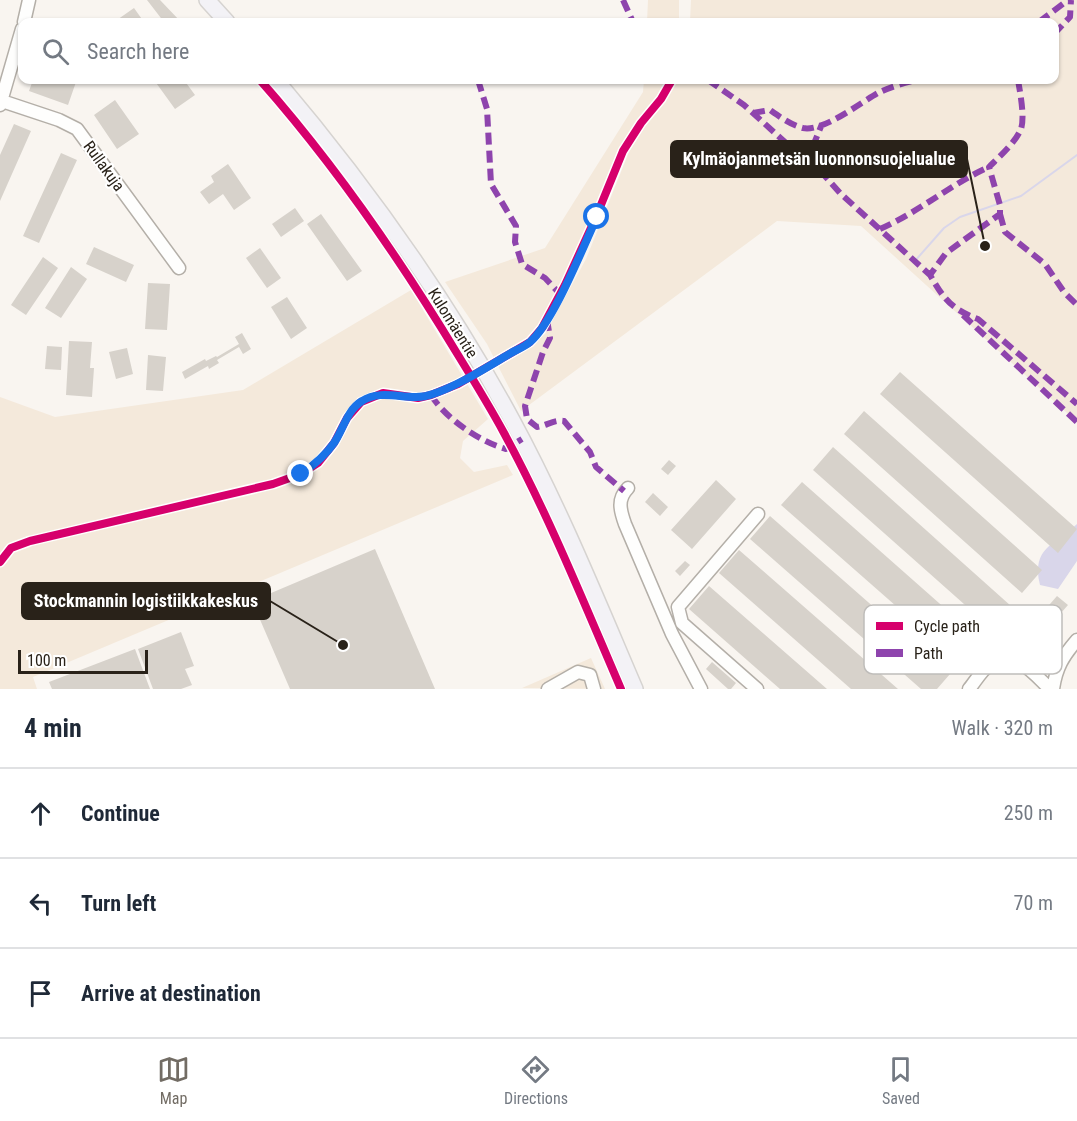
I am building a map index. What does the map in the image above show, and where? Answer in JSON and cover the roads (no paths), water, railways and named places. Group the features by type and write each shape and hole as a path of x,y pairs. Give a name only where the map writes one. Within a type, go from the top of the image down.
{"main road":[{"path":"207,0 223,18"},
{"name":"Kulomäentie","path":"279,84 332,147 380,211 482,369 534,464 594,592 635,689"}],"street":[{"path":"25,18 29,0"},
{"path":"1,103 18,43"},
{"name":"Rullakuja","path":"1,103 59,120 77,129 179,268"},
{"path":"628,488 620,500 620,511 672,634 701,689"},
{"path":"755,688 682,623 678,607 758,514"},
{"path":"1062,658 1077,640"},
{"path":"548,689 578,672 590,675 594,689"},
{"path":"969,689 982,674"},
{"path":"1035,674 1051,689 1056,674"}],"waterway":[{"path":"914,262 944,228 960,217 1021,196 1077,155"}],"place":[{"name":"Kylmäojanmetsän luonnonsuojelualue","path":"985,246"},
{"name":"Stockmannin logistiikkakeskus","path":"343,645"}]}
